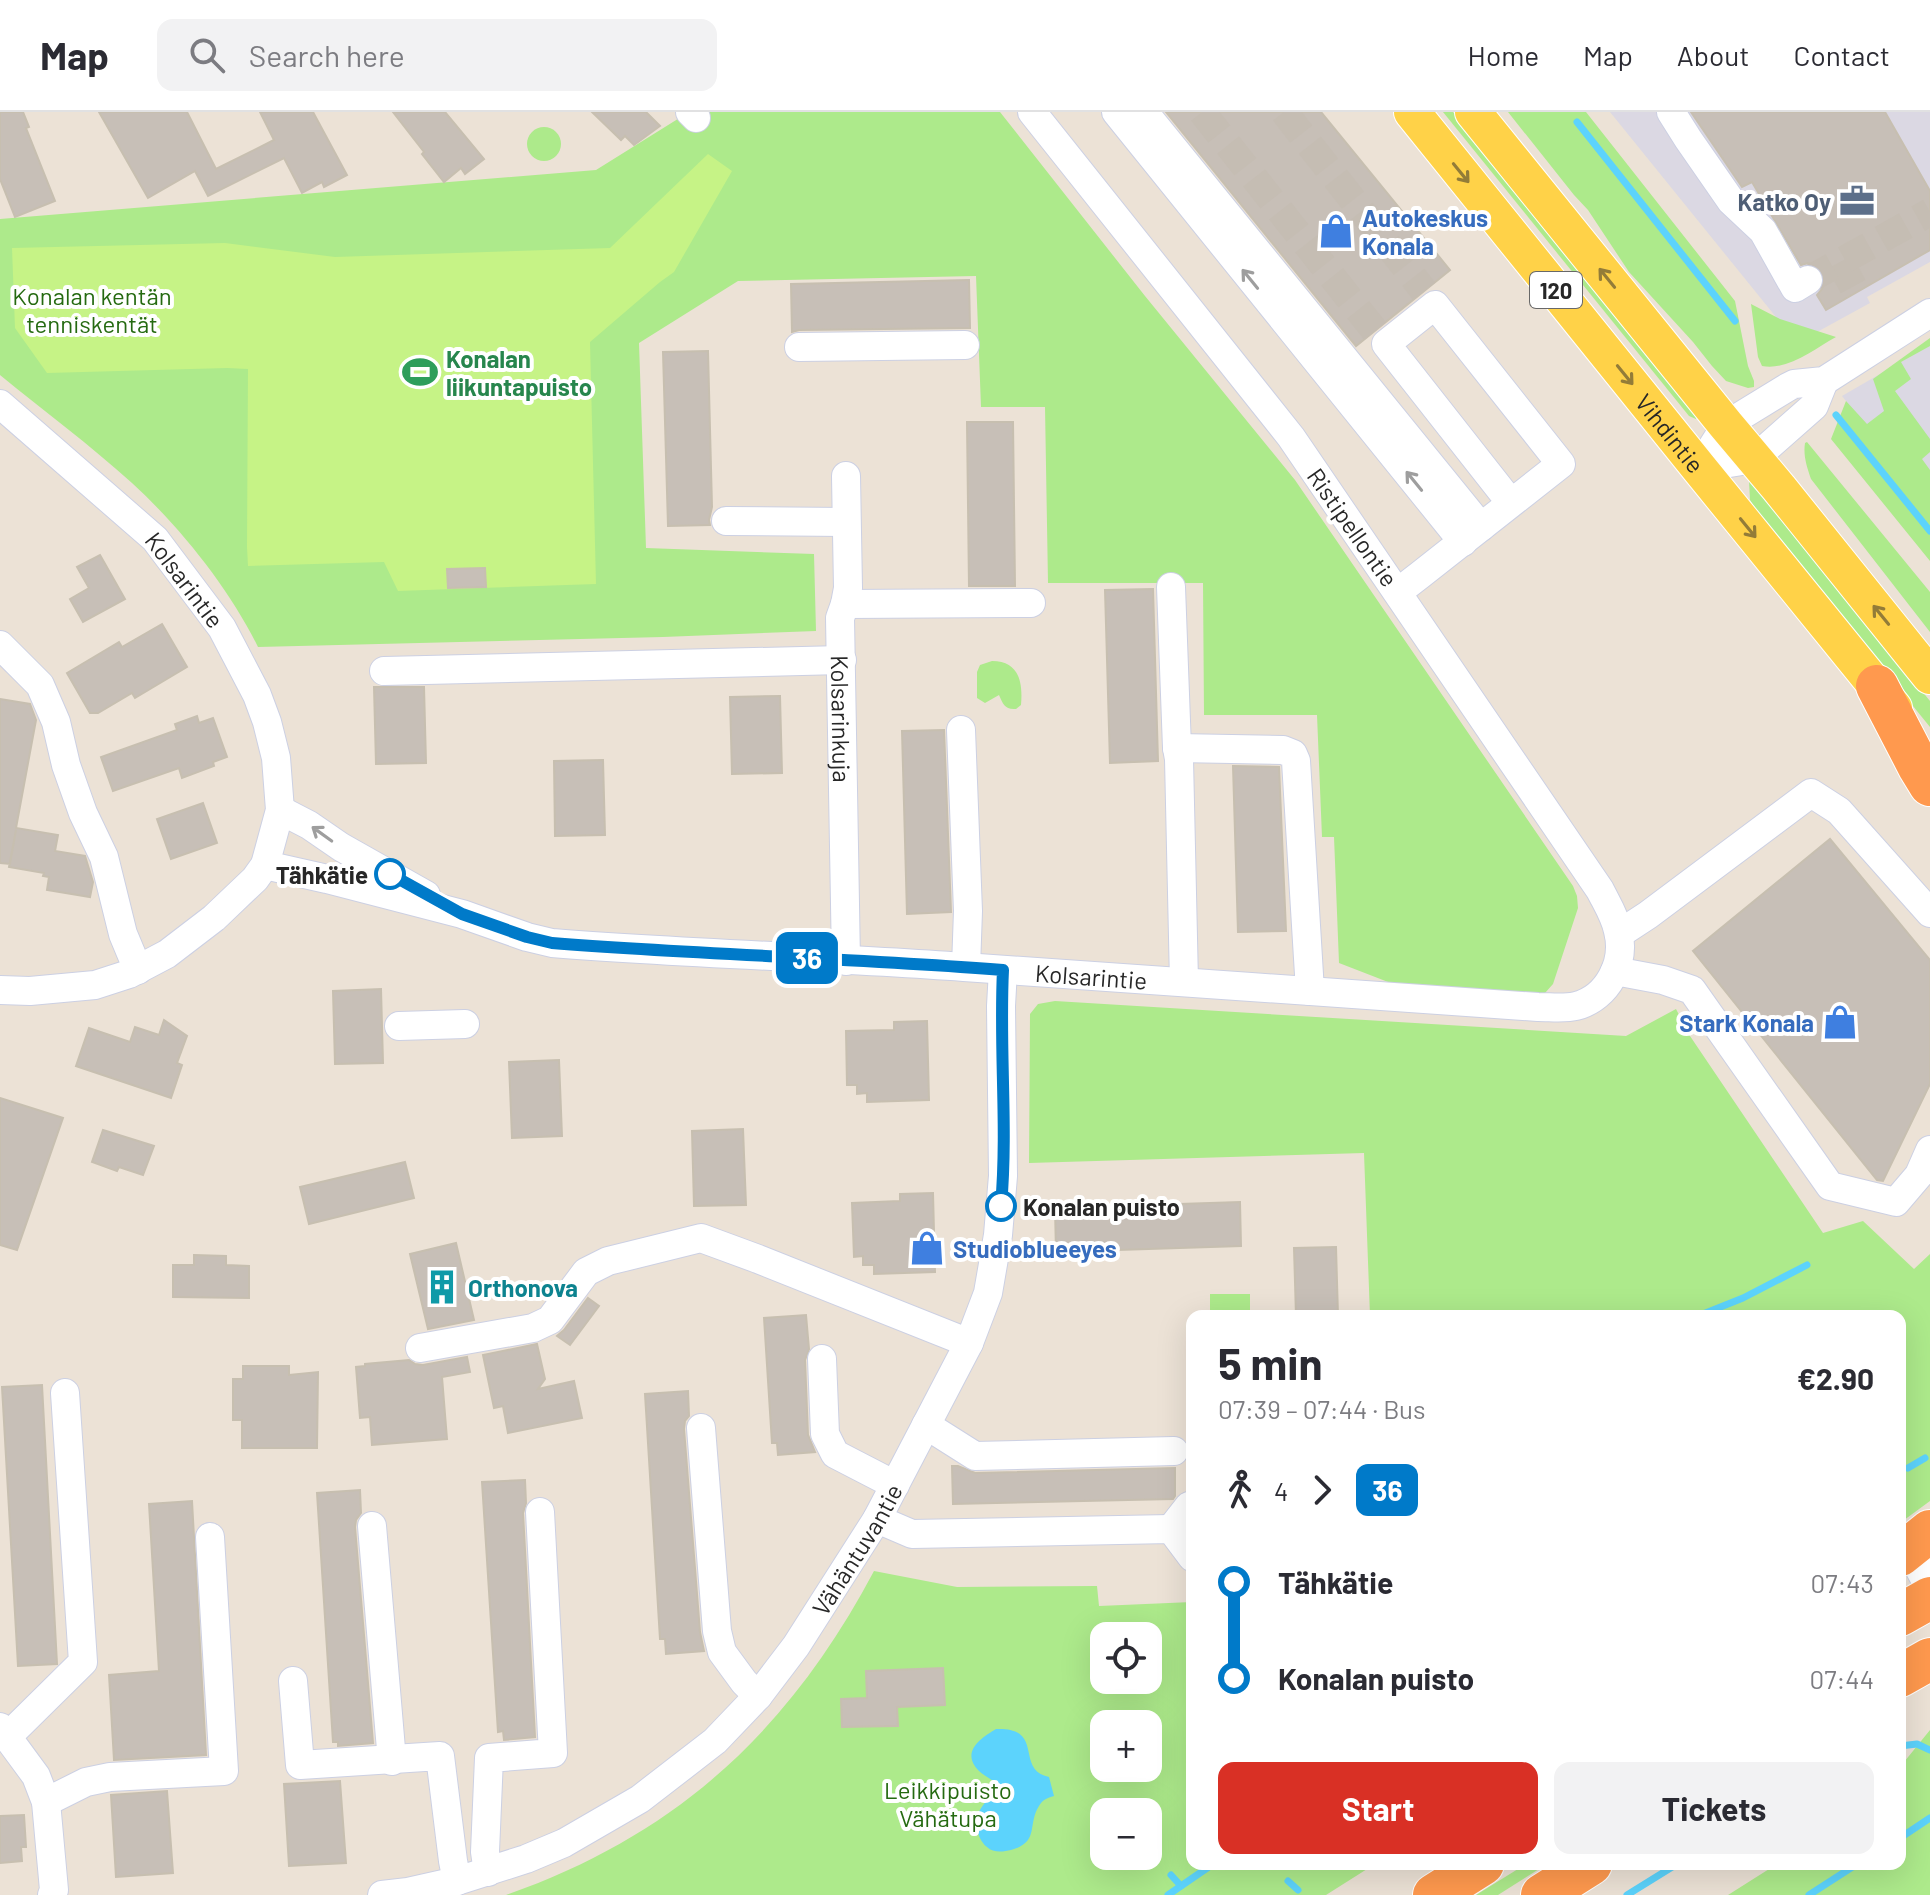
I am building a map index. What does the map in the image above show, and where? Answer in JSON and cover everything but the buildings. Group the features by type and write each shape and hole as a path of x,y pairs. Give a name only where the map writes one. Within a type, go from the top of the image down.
{"highway":[{"path":"1877,686 1930,785"},
{"path":"1906,1612 1930,1598"},
{"path":"1906,1673 1930,1659"},
{"path":"1906,1701 1930,1688"},
{"path":"1434,1895 1474,1870"},
{"path":"1542,1895 1582,1870"}],"main road":[{"name":"Vihdintie","path":"1412,112 1930,751"},
{"name":"Vihdintie","path":"1473,112 1930,676"}],"street":[{"name":"Ristipellontie","path":"1032,112 1291,437 1398,592 1600,890 1614,915 1619,934 1620,953 1615,971"},
{"path":"1116,112 1472,534"},
{"path":"1144,112 1472,534"},
{"path":"1671,112 1731,201 1763,231 1795,288 1808,280"},
{"path":"1398,592 1561,464 1429,298 1380,338 1511,503"},
{"path":"1699,468 1726,425 1794,384 1824,381 1930,313"},
{"path":"799,347 965,345"},
{"path":"1699,468 1754,459 1814,406 1824,381"},
{"name":"Kolsarintie","path":"0,404 155,539 222,628 257,695 276,758 280,810 265,865 462,914 552,943 966,967 1566,1008 1594,999 1605,989 1615,971"},
{"name":"Kolsarinkuja","path":"846,476 848,588 840,618 846,961"},
{"path":"726,521 846,522"},
{"path":"1171,587 1184,982"},
{"path":"845,604 1031,603"},
{"path":"0,645 40,685 56,722 66,765 83,813 104,857 123,934 138,970"},
{"path":"384,671 842,660"},
{"path":"961,730 968,911 966,967"},
{"path":"1177,748 1283,750 1293,754 1296,761 1310,991"},
{"path":"1619,934 1811,793 1839,811 1930,913"},
{"name":"Kolsarintie","path":"280,810 462,914"},
{"path":"0,990 30,991 95,985 138,970 167,954 214,918 255,879 265,865"},
{"name":"Vähäntuvantie","path":"382,1895 457,1881 526,1859 564,1843 640,1799 715,1741 758,1696 796,1646 877,1519 969,1343 988,1293 998,1235 1003,1176 1003,970"},
{"path":"1615,971 1663,980 1692,990 1830,1186 1896,1202 1919,1175 1930,1150"},
{"path":"399,1026 465,1024"},
{"path":"420,1348 533,1328 550,1320 586,1272 608,1261 701,1238 969,1343"},
{"path":"822,1359 825,1434 835,1454 895,1485"},
{"path":"52,1895 46,1802 36,1776 4,1732 83,1662 65,1393"},
{"path":"926,1425 975,1456 1174,1451"},
{"path":"701,1428 717,1631 722,1652 758,1696"},
{"path":"1171,1529 1186,1510"},
{"path":"488,1872 485,1852 489,1758 553,1753 540,1512"},
{"path":"877,1519 912,1534 1171,1529"},
{"path":"372,1526 392,1761"},
{"path":"1171,1529 1186,1549"},
{"path":"46,1802 86,1782 110,1777 224,1771 210,1537"},
{"path":"1913,1545 1930,1589"},
{"path":"293,1681 300,1765 440,1756 457,1881"}],"shaded area":[{"path":"1610,112 1930,112 1930,262 1867,297 1870,303 1797,343"},
{"path":"1930,345 1930,506 1842,396"}],"green space":[{"name":"Konalan kentän tenniskentät","path":"689,112 1000,112 1295,480 1573,886 1578,908 1553,984 1545,993 1539,996 1401,987 1339,963 1334,837 1322,837 1317,715 1204,715 1203,583 1048,583 1045,407 981,407 976,276 738,281 639,343 646,548 814,554 816,631 258,647 233,603 202,559 150,500 0,375 0,219 596,170"},
{"path":"1443,112 1453,112 1698,415 1696,419 1689,416"},
{"path":"1508,112 1586,112 1735,301 1754,387 1726,381 1712,366 1629,272 1588,210"},
{"path":"544,127 556,132 561,144 556,156 544,161 532,156 527,144 532,132"},
{"name":"Konalan liikuntapuisto","path":"708,154 732,171 674,272 590,342 596,584 398,591 384,562 248,566 248,369 47,373 15,328 12,248 225,243 335,257 610,248"},
{"path":"1751,304 1780,319 1836,337 1791,362 1762,366"},
{"path":"1930,338 1930,346 1901,362 1911,379 1895,391 1930,439 1930,452 1922,459 1930,470 1930,561 1831,439 1846,401 1867,424 1884,411 1873,379"},
{"path":"1807,442 1930,592 1930,632 1811,479 1805,457"},
{"path":"1749,481 1930,701 1930,727 1763,521 1750,500"},
{"path":"992,661 1008,665 1017,674 1021,705 1016,709 1003,704 999,695 985,703 977,698 977,672 980,665"},
{"name":"Konalan puisto","path":"1055,1001 1626,1036 1676,1009 1690,1036 1823,1233 1863,1221 1914,1269 1930,1254 1930,1501 1906,1519 1906,1310 1370,1310 1364,1153 1029,1163 1030,1014 1038,1004"},
{"path":"1210,1294 1250,1294 1250,1310 1210,1310"},
{"name":"Leikkipuisto Vähätupa","path":"874,1571 957,1587 1097,1586 1099,1606 1186,1602 1186,1870 1366,1870 1326,1895 506,1895 624,1842 675,1808 722,1770 765,1728 805,1681"},
{"path":"1930,1730 1930,1895 1728,1895 1768,1870 1906,1870 1906,1760"},
{"path":"1516,1870 1538,1870 1498,1895 1476,1895"}],"water":[{"path":"996,1729 1011,1730 1026,1741 1033,1766 1049,1777 1054,1796 1040,1804 1026,1842 1020,1847 1001,1852 985,1845 977,1831 976,1819 996,1783 979,1771 972,1758 979,1741"}],"waterway":[{"path":"1577,122 1735,321"},
{"path":"1836,415 1930,531"},
{"path":"1713,1310 1807,1265"},
{"path":"1908,1468 1925,1458"},
{"path":"1906,1745 1917,1744 1930,1750"},
{"path":"1906,1834 1930,1818"},
{"path":"1168,1895 1204,1870"},
{"path":"1627,1895 1667,1870"},
{"path":"1809,1895 1848,1870"},
{"path":"1171,1875 1181,1886"},
{"path":"1288,1881 1298,1890"}],"tunnel":[{"path":"1202,112 1375,331"},
{"path":"1284,112 1424,291"},
{"path":"1808,280 1930,212"},
{"path":"1840,262 1856,292"}],"bus line":[{"name":"36","path":"390,874 462,914 552,943 1003,970 1004,1165 1001,1206"}],"place":[{"name":"Katko Oy","path":"1857,201"},
{"name":"Autokeskus Konala","path":"1336,231"},
{"name":"Konalan liikuntapuisto","path":"420,372"},
{"name":"Tähkätie","path":"390,874"},
{"name":"Stark Konala","path":"1840,1022"},
{"name":"Konalan puisto","path":"1001,1206"},
{"name":"Studioblueeyes","path":"927,1248"},
{"name":"Orthonova","path":"442,1287"}]}
